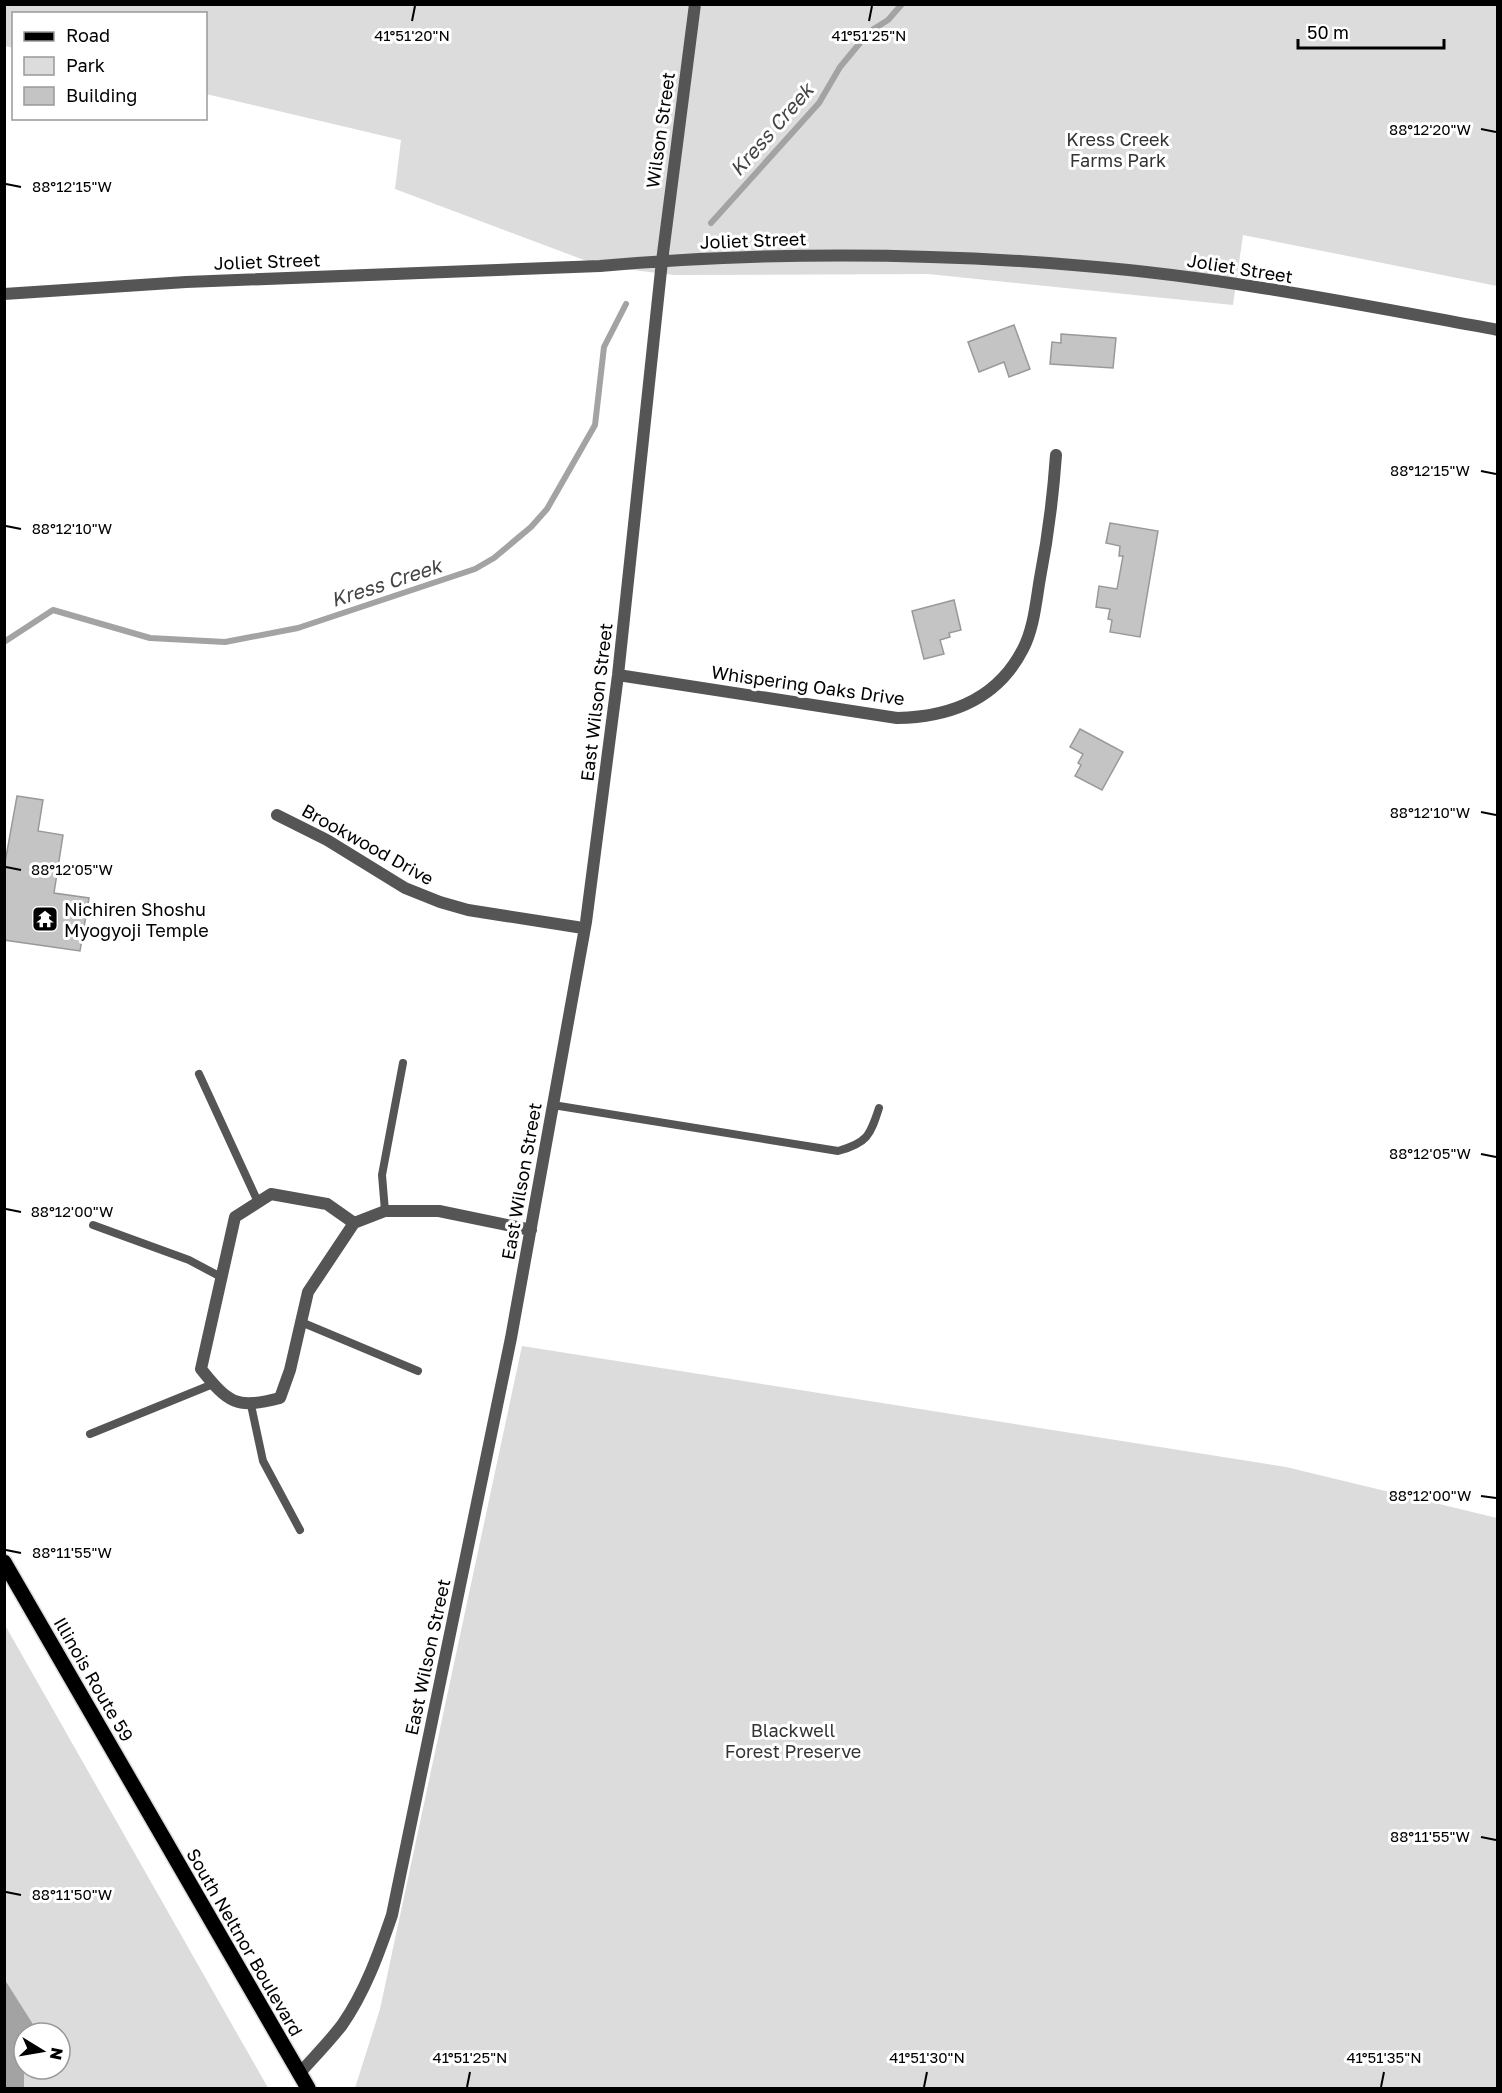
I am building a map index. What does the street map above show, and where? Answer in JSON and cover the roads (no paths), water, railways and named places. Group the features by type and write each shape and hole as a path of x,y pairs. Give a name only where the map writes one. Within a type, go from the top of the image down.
{"main road":[{"name":"Illinois Route 59","path":"4,1562 149,1815"},
{"name":"South Neltnor Boulevard","path":"149,1815 308,2088"}],"street":[{"name":"Wilson Street","path":"662,261 695,4"},
{"name":"Joliet Street","path":"4,294 186,282 600,266 662,261 915,256 1087,266 1232,285 1497,330"},
{"name":"East Wilson Street","path":"299,2074 342,2025 360,1994 378,1955 392,1916 531,1230 583,928 586,922 618,675 662,261"},
{"name":"Whispering Oaks Drive","path":"618,675 897,718 937,716 970,703 985,694 1005,675 1023,650 1030,629 1050,526 1056,455"},
{"name":"Brookwood Drive","path":"277,815 327,840 405,888 440,902 468,910 583,928"},
{"path":"354,1223 327,1204 271,1194 235,1217 201,1369 223,1396 251,1405 280,1398 308,1292 354,1223 385,1211 440,1211 531,1230"}],"lane":[{"path":"385,1211 382,1175 404,1063"},
{"path":"199,1074 258,1202"},
{"path":"553,1105 838,1151 855,1147 870,1134 879,1108"},
{"path":"93,1225 189,1260 221,1277"},
{"path":"301,1322 418,1371"},
{"path":"90,1434 213,1384"},
{"path":"251,1405 263,1461 300,1530"}],"waterway":[{"name":"Kress Creek","path":"711,223 819,103 840,67 869,32 888,20 902,4"},
{"name":"Kress Creek","path":"4,642 53,610 150,638 225,642 298,628 475,569 494,558 531,527 547,509 595,425 604,347 626,304"}],"place":[{"name":"Nichiren Shoshu Myogyoji Temple","path":"45,919"}],"park label":[{"name":"Kress Creek Farms Park","path":"1118,149"},
{"name":"Blackwell Forest Preserve","path":"793,1740"}]}
